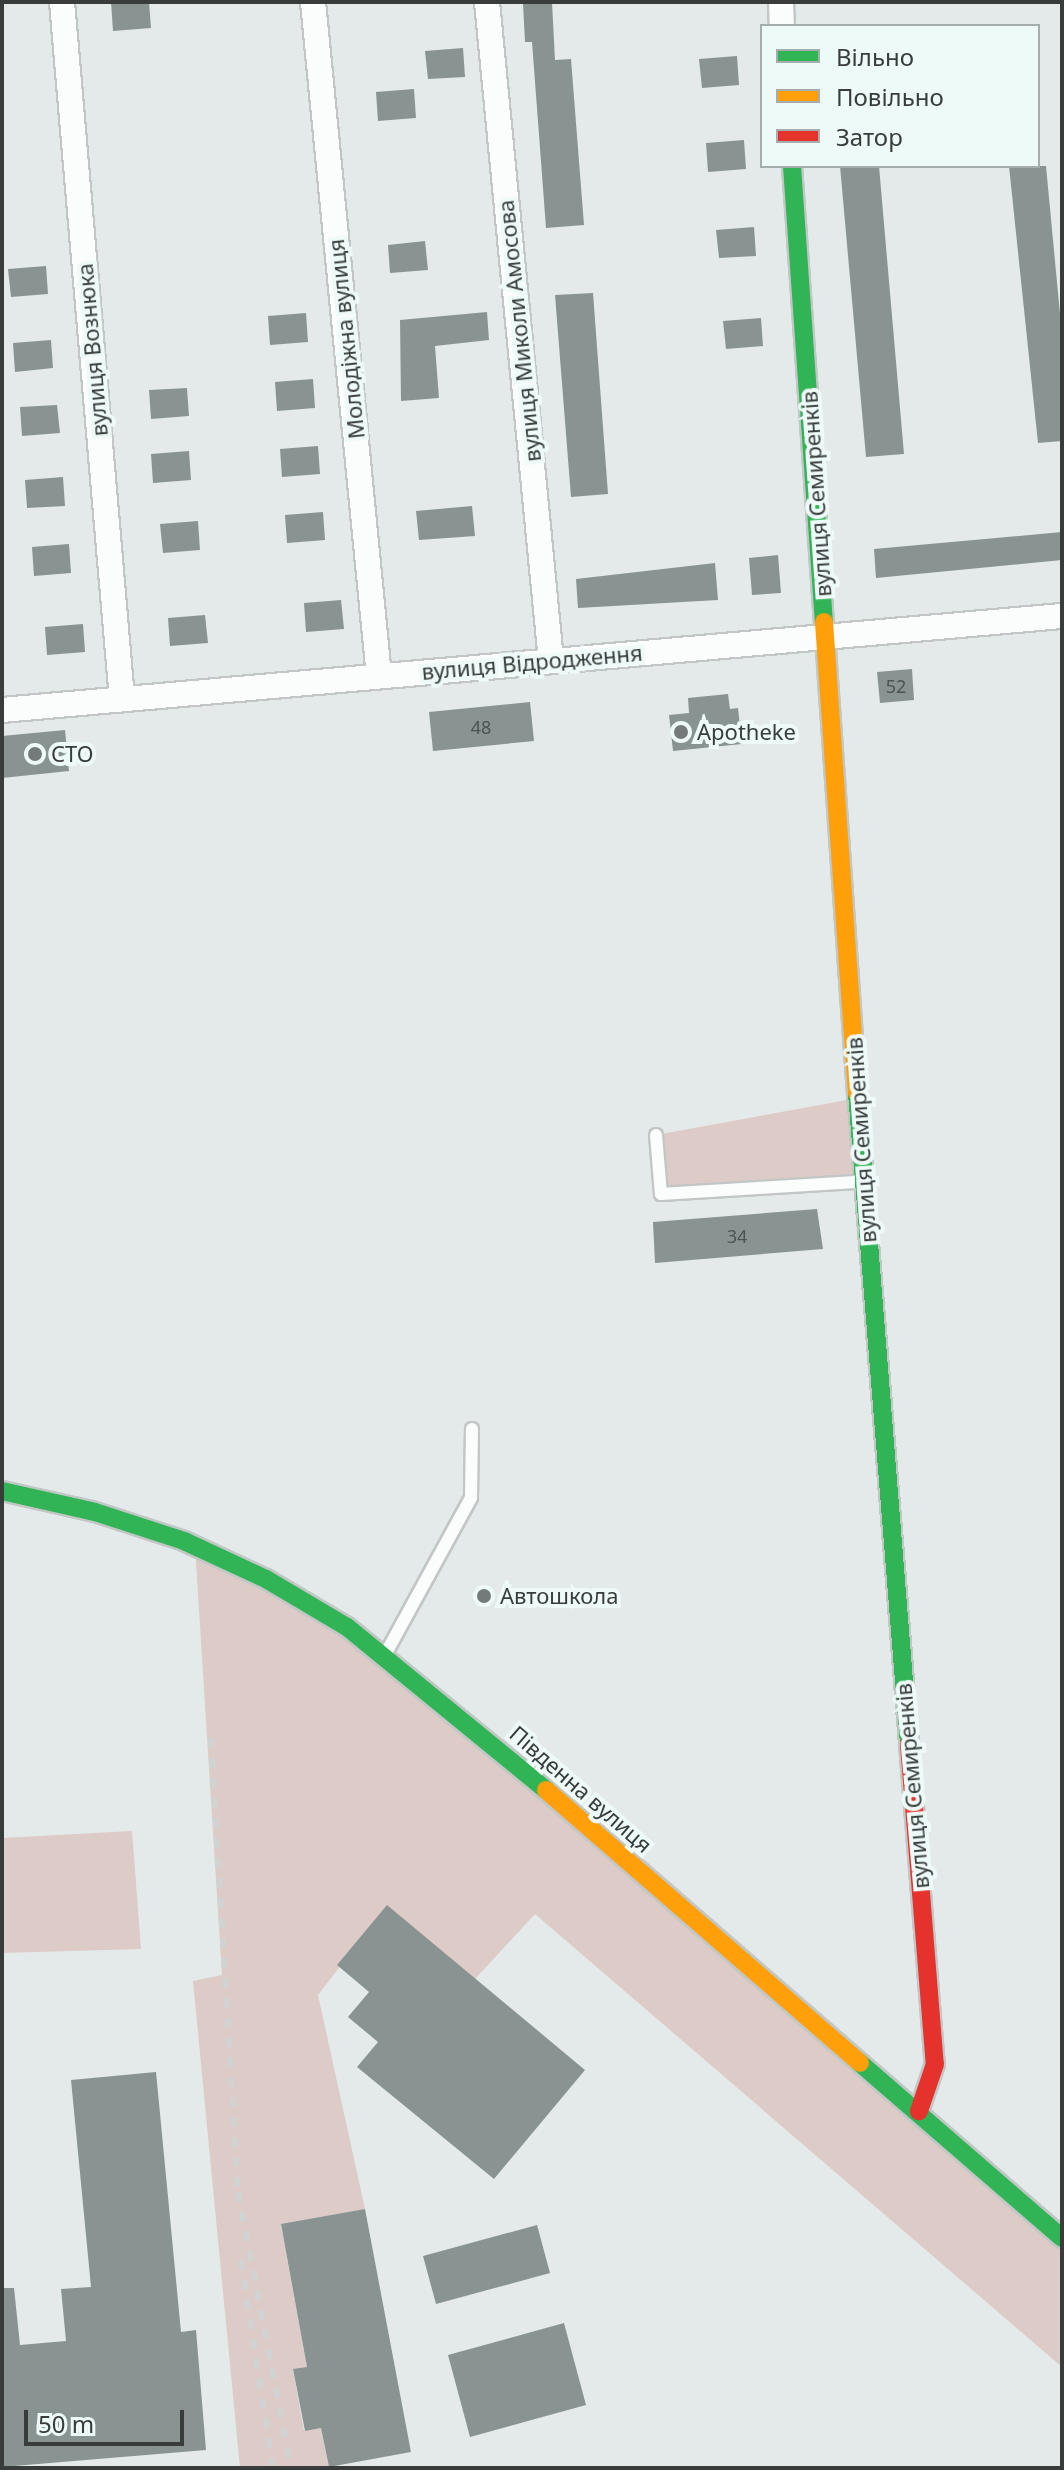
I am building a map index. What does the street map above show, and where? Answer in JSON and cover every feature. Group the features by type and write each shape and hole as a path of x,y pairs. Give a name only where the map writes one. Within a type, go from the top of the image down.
{"street":[{"name":"вулиця Вознюка","path":"62,2 122,699"},
{"name":"Молодіжна вулиця","path":"313,2 379,676"},
{"name":"вулиця Миколи Амосова","path":"487,2 551,661"},
{"path":"781,2 782,24"},
{"name":"вулиця Семиренків","path":"792,168 863,1182 935,2064 919,2111"},
{"name":"вулиця Відродження","path":"2,710 1062,616"},
{"name":"Південна вулиця","path":"2,1491 140,1525 225,1558 305,1600 384,1656 919,2111 1062,2238"}],"lane":[{"path":"656,1135 661,1194 863,1182"},
{"path":"384,1656 471,1498 472,1429"}],"shaded area":[{"path":"858,1098 863,1182 661,1194 656,1135"},
{"path":"195,1546 305,1600 1062,2238 1062,2367 535,1914 475,1979 387,1906 318,1995 365,2209 281,2225 307,2367 293,2370 304,2431 321,2428 329,2468 240,2468 193,1981 222,1975"},
{"path":"132,1831 141,1949 2,1953 2,1838"}],"building":[{"path":"111,2 149,2 151,28 113,31"},
{"path":"552,2 555,60 571,59 584,225 546,228 532,42 525,42 523,4"},
{"path":"463,48 465,77 428,79 425,51"},
{"path":"737,56 739,85 702,88 699,59"},
{"path":"414,89 416,118 378,121 376,92"},
{"path":"744,140 746,169 708,172 706,143"},
{"path":"1046,166 1062,335 1062,441 1038,443 1009,168"},
{"path":"840,168 879,168 904,454 866,457"},
{"path":"754,227 756,256 719,258 716,230"},
{"path":"425,241 428,270 390,273 388,245"},
{"path":"46,266 48,294 11,297 8,269"},
{"path":"593,293 608,494 571,497 555,295"},
{"path":"487,312 489,340 435,346 439,398 401,401 400,320"},
{"path":"306,313 308,342 270,345 268,316"},
{"path":"761,318 763,346 726,349 723,321"},
{"path":"51,340 53,368 15,372 13,343"},
{"path":"313,379 315,408 277,411 275,382"},
{"path":"187,388 189,416 151,419 149,390"},
{"path":"57,405 60,433 22,436 20,407"},
{"path":"318,446 320,474 282,477 280,449"},
{"path":"189,451 191,480 153,483 151,454"},
{"path":"63,477 65,506 27,508 25,480"},
{"path":"472,506 475,536 419,540 416,511"},
{"path":"323,512 325,540 287,543 285,515"},
{"path":"198,521 200,550 163,553 160,524"},
{"path":"1062,532 1062,560 876,578 874,549"},
{"path":"69,544 71,573 34,576 32,547"},
{"path":"778,555 781,593 752,595 749,558"},
{"path":"715,563 718,600 578,608 576,579"},
{"path":"341,600 344,629 306,632 304,603"},
{"path":"205,615 208,643 170,646 168,618"},
{"path":"83,624 85,652 47,655 45,627"},
{"path":"912,669 914,700 880,703 877,672"},
{"path":"728,694 730,709 738,708 742,744 673,751 669,715 689,713 688,698"},
{"path":"530,702 534,741 433,751 429,712"},
{"name":"СТО","path":"65,730 69,771 2,778 2,736"},
{"path":"817,1209 823,1249 655,1263 653,1222"},
{"path":"387,1905 585,2070 494,2179 357,2067 378,2042 348,2017 369,1992 337,1965"},
{"path":"156,2072 181,2332 196,2330 206,2450 2,2467 2,2288 14,2288 20,2345 66,2341 61,2289 91,2287 71,2080"},
{"path":"365,2209 411,2452 329,2467 321,2428 305,2431 293,2369 307,2367 281,2224"},
{"path":"537,2225 550,2273 436,2304 423,2256"},
{"path":"564,2323 586,2405 470,2437 448,2355"}],"railway":[{"path":"211,1738 238,2192 291,2468"},
{"path":"241,2260 273,2468"}],"traffic: fast":[{"path":"792,168 824,622"},
{"path":"857,1093 909,1744"},
{"path":"2,1491 95,1512 184,1541 266,1579 347,1627 546,1790"},
{"path":"860,2063 1062,2238"}],"traffic: slow":[{"path":"824,622 857,1093"},
{"path":"546,1790 860,2063"}],"traffic: jam":[{"path":"909,1744 935,2064 919,2111"}],"place":[{"name":"Apotheke","path":"681,732"},
{"name":"СТО","path":"35,754"},
{"name":"Автошкола","path":"484,1596"}]}
